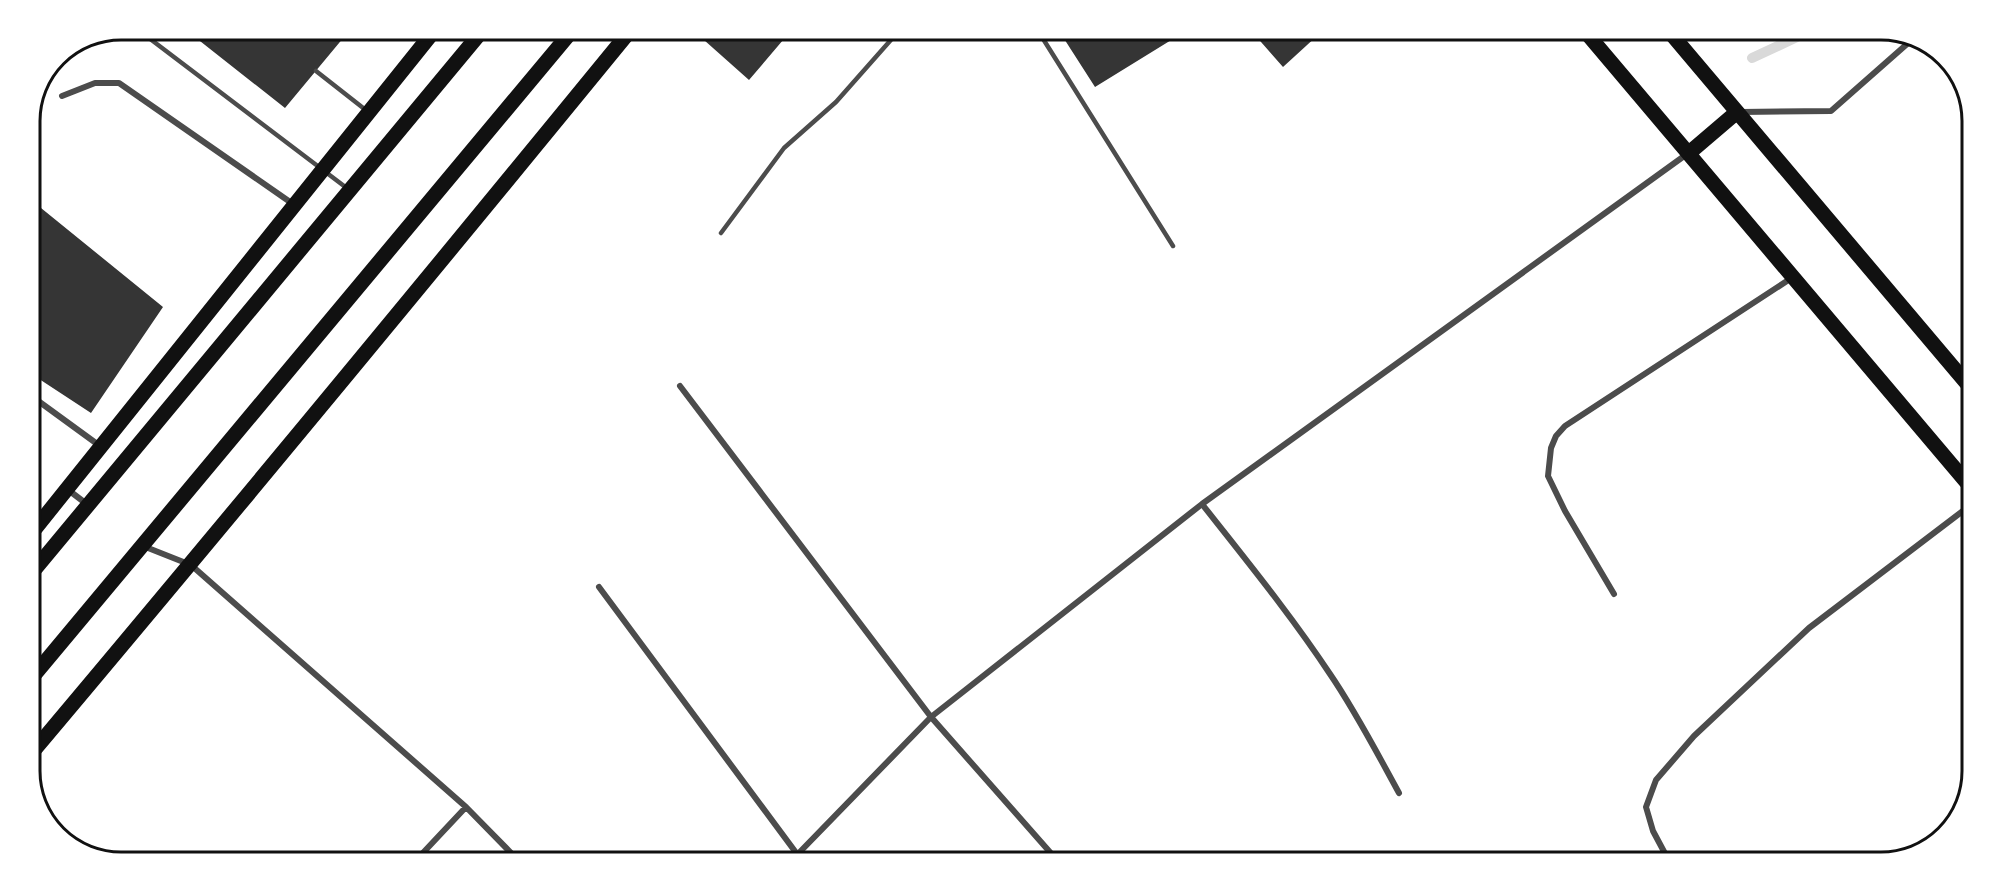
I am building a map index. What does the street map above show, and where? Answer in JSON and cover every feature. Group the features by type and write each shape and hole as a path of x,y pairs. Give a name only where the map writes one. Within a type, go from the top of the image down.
{"main road":[{"path":"41,521 427,40"},
{"path":"41,562 475,40"},
{"path":"41,667 564,40"},
{"path":"41,742 191,565 622,40"},
{"path":"1592,40 1962,476"},
{"path":"1676,40 1961,377"},
{"path":"1689,153 1737,112"}],"street":[{"path":"1737,112 1831,111 1906,45"},
{"path":"62,96 95,83 105,81 119,83 295,205"},
{"path":"800,851 931,717 1202,504 1689,153"},
{"path":"1614,594 1565,511 1548,476 1549,454 1556,436 1565,426 1793,277"},
{"path":"680,386 931,717 1049,851"},
{"path":"41,403 102,447"},
{"path":"67,489 88,505"},
{"path":"1202,504 1287,613 1330,674 1361,723 1399,794"},
{"path":"1664,851 1653,831 1646,807 1656,780 1694,736 1809,628 1962,512"},
{"path":"143,546 191,565 466,807 509,851"},
{"path":"599,586 791,851"},
{"path":"425,851 466,807"}],"lane":[{"path":"151,40 350,191"},
{"path":"721,233 784,148 836,102 891,40"},
{"path":"1044,40 1173,246"},
{"path":"316,71 369,113"}],"building":[{"path":"199,40 342,40 285,108"},
{"path":"704,40 783,40 749,80"},
{"path":"1065,40 1171,40 1095,87"},
{"path":"1259,40 1313,40 1283,67"},
{"path":"41,208 163,307 91,413 41,380"}],"waterway":[{"path":"1752,58 1791,40"}]}
